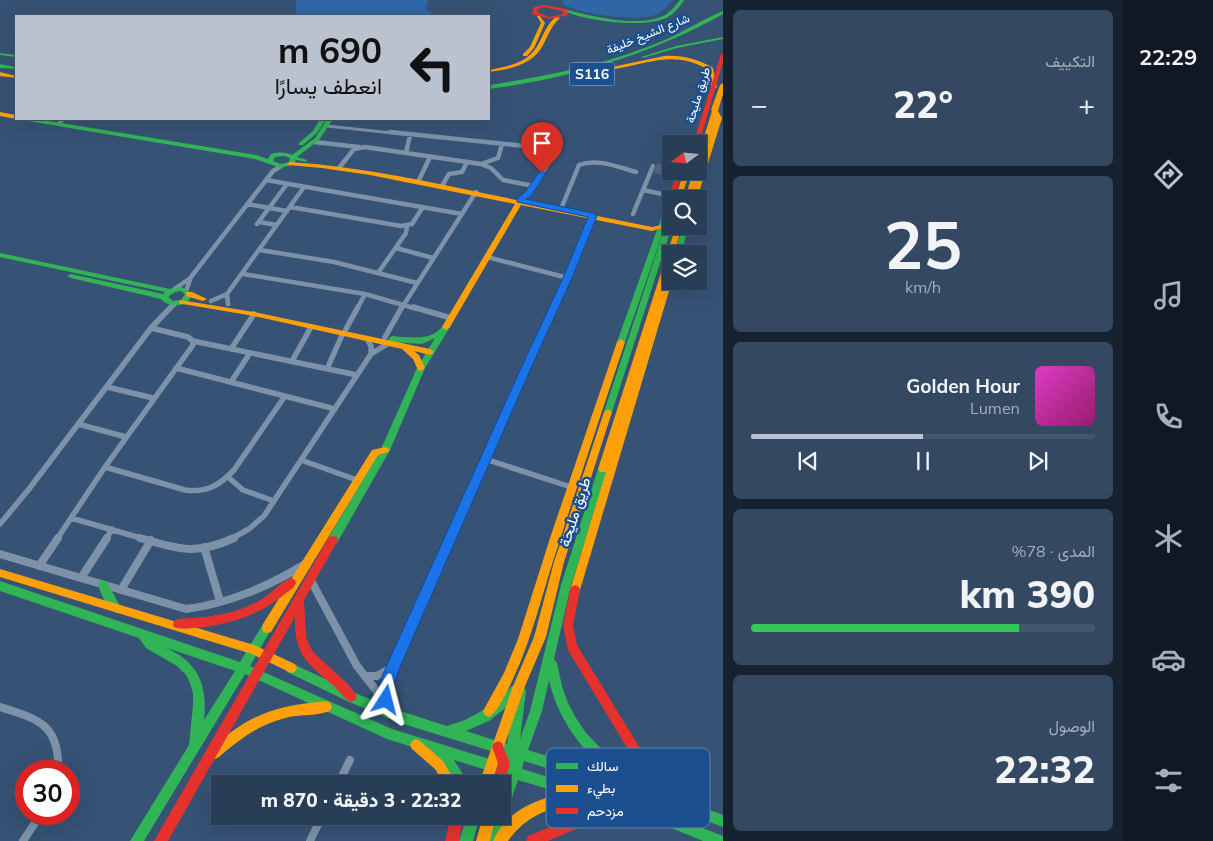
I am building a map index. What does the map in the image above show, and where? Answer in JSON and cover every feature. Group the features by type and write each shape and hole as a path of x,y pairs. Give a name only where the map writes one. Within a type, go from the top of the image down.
{"main road":[{"path":"490,70 513,62 529,52 543,23 534,11 536,8 544,6 552,0"},
{"path":"544,6 583,15 652,20 670,14 682,0"},
{"path":"539,16 561,11"},
{"path":"490,70 511,66 531,57 538,50 550,22 561,11"},
{"name":"شارع الشيخ خليفة","path":"490,87 581,71 636,53 700,27 722,11"},
{"path":"636,53 698,32 710,33 714,37 693,44"},
{"name":"شارع الشيخ خليفة","path":"490,91 563,80 615,68 659,52 723,38"},
{"path":"0,52 15,55"},
{"name":"طريق مليحة","path":"707,135 714,110 723,54"},
{"path":"615,68 664,56 688,58 704,64 710,69 718,86"},
{"path":"0,61 11,67"},
{"path":"0,74 15,77"},
{"name":"طريق مليحة","path":"699,135 718,86"},
{"path":"697,190 719,118 714,110"},
{"path":"0,114 15,117"},
{"path":"44,120 61,121 279,162 339,168 476,192 593,216 655,232"},
{"path":"279,162 312,136 327,121"},
{"path":"279,162 314,142 327,121"},
{"path":"161,841 385,450 421,368 520,201"},
{"path":"483,718 498,698 517,657 571,487 626,327 647,276 655,232 662,227"},
{"name":"طريق مليحة","path":"488,775 519,686 540,637 559,562 637,322 647,276 664,235"},
{"name":"طريق مليحة","path":"511,783 536,711 566,585 679,235"},
{"path":"0,255 312,327 345,331 367,338 422,341 443,332"},
{"path":"0,261 168,294"},
{"path":"634,748 572,646 568,632 575,590 666,290"},
{"path":"168,294 169,302 183,298 228,304 432,350"},
{"path":"626,327 637,322"},
{"path":"389,340 411,352 416,357 421,368"},
{"path":"138,841 357,480 375,452 385,450"},
{"path":"596,490 606,489"},
{"path":"0,573 254,650 351,697 397,716 546,762"},
{"path":"170,624 212,623 245,615 277,596 300,574"},
{"path":"103,585 108,597 117,608"},
{"path":"0,586 243,668 374,728 546,782"},
{"path":"299,600 302,618 300,635 305,652 318,666 344,685 351,697"},
{"path":"142,633 149,644 182,661 197,682 201,709 192,751"},
{"path":"550,655 555,688 566,717 589,748"},
{"path":"446,732 469,726 483,718 502,706 519,686"},
{"path":"515,773 511,751 520,712 519,686"},
{"path":"205,764 236,733 258,720 282,711 328,707"},
{"path":"410,740 439,765 445,775"},
{"path":"498,747 504,759 502,775"},
{"path":"439,750 457,775"},
{"path":"500,841 514,820 522,813 546,804"},
{"path":"710,816 723,821"},
{"path":"452,841 455,825"},
{"path":"466,841 471,825"},
{"path":"483,841 487,825"},
{"path":"491,841 496,825"},
{"path":"534,841 564,828"},
{"path":"688,828 719,841"}],"street":[{"path":"327,121 410,135 538,148 550,153 551,159 534,186 520,201"},
{"path":"406,153 410,135"},
{"path":"314,142 481,164 491,168 503,180 534,186"},
{"path":"481,164 498,158 502,144"},
{"path":"339,168 353,151 359,148"},
{"path":"418,182 430,157"},
{"path":"162,315 168,294 190,278 279,162"},
{"path":"442,186 449,174 462,172 467,162"},
{"path":"561,209 579,165 583,162 592,162 636,172"},
{"path":"633,214 653,166"},
{"path":"266,180 462,214"},
{"path":"277,225 258,223 288,184"},
{"path":"211,301 227,294 304,187"},
{"path":"644,188 662,194"},
{"path":"71,518 184,550 204,547 249,530 260,521 274,501 371,354 389,340 404,304 476,192"},
{"path":"247,204 407,226 414,222 423,207"},
{"path":"390,708 385,692 393,667 568,278 593,216"},
{"path":"378,273 407,231 407,226"},
{"path":"396,248 433,258"},
{"path":"260,250 334,262 417,283"},
{"path":"487,256 568,278"},
{"path":"243,274 365,294 451,318"},
{"path":"0,524 29,489 150,328 162,315 183,298 190,278"},
{"path":"227,294 228,304"},
{"path":"327,369 365,294"},
{"path":"231,349 254,314"},
{"path":"292,362 312,327"},
{"path":"150,328 231,349 357,375"},
{"path":"367,338 371,346 371,354"},
{"path":"40,566 104,467 153,398 192,348 193,340"},
{"path":"230,382 250,353"},
{"path":"176,368 335,409"},
{"path":"107,387 153,398"},
{"path":"104,467 191,492 212,488 228,477 285,396"},
{"path":"78,424 126,437"},
{"path":"485,459 571,487"},
{"path":"301,460 357,480"},
{"path":"228,477 242,490 274,501"},
{"path":"81,578 112,529"},
{"path":"121,590 151,540"},
{"path":"204,547 220,601"},
{"path":"0,554 186,608 200,608 220,601 287,575 308,561"},
{"path":"310,579 354,661 397,716"},
{"path":"365,676 383,674 393,667"},
{"path":"0,707 28,716 50,729 56,742 57,760"},
{"path":"342,775 350,760"},
{"path":"23,841 34,825"},
{"path":"310,841 318,825"}],"shaded area":[{"path":"296,0 428,0 426,10 436,15 297,15"},
{"path":"563,0 672,0 658,14 635,18 583,11 564,5"}],"building":[{"path":"657,163 662,164 662,175 654,173"}],"traffic: fast":[{"path":"564,10 587,16 642,22 665,17 682,0"},
{"path":"490,87 550,77 610,62 668,40 723,12"},
{"path":"643,57 676,47 723,38"},
{"path":"0,54 15,56"},
{"path":"0,66 15,68"},
{"path":"34,120 256,157 269,161"},
{"path":"301,144 315,132 322,120"},
{"path":"305,161 293,157 317,139 329,120"},
{"path":"285,154 293,157 292,163 281,166 269,162 273,155 285,154"},
{"path":"621,342 662,225"},
{"path":"608,412 665,235"},
{"path":"680,245 683,235"},
{"path":"0,255 170,291"},
{"path":"71,276 165,297"},
{"path":"182,289 189,294 183,302 172,303 165,299 166,295 173,290 182,289"},
{"path":"333,540 385,450 421,368 446,327"},
{"path":"392,339 422,341 442,332"},
{"path":"511,782 536,711 566,585 603,469"},
{"path":"103,585 108,597 116,608"},
{"path":"0,586 243,668 391,735 496,767"},
{"path":"137,841 267,628"},
{"path":"142,633 150,644 181,662 190,671 198,693 199,705 194,744"},
{"path":"551,663 556,686 563,705 571,722 591,748"},
{"path":"291,668 351,697 397,716 546,762"},
{"path":"446,732 466,726 484,717 501,705 516,690"},
{"path":"514,772 513,751 520,691"},
{"path":"439,750 457,775"},
{"path":"508,771 546,782"},
{"path":"710,816 723,821"},
{"path":"466,841 471,825"},
{"path":"491,841 496,825"},
{"path":"686,828 719,841"}],"traffic: slow":[{"path":"525,55 532,48 543,23 539,16"},
{"path":"490,71 517,65 530,58 539,48 551,24 558,18"},
{"path":"615,67 664,58 687,58 711,69 714,87"},
{"path":"0,74 15,77"},
{"path":"707,135 723,85"},
{"path":"697,190 719,118 714,110"},
{"path":"0,114 15,117"},
{"path":"290,164 322,166 370,173 652,229 662,227"},
{"path":"681,190 684,180"},
{"path":"691,190 693,180"},
{"path":"446,327 520,201"},
{"path":"603,469 676,235"},
{"path":"575,590 666,290"},
{"path":"189,294 203,299"},
{"path":"183,302 254,314 430,352"},
{"path":"489,711 508,676 523,639 621,342"},
{"path":"406,349 416,357 421,368"},
{"path":"488,775 519,686 540,637 559,562 608,412"},
{"path":"267,628 375,452 385,450"},
{"path":"0,573 254,650 291,668"},
{"path":"215,753 241,731 266,718 293,711 326,707"},
{"path":"416,745 439,765 445,775"},
{"path":"500,841 518,819 528,812 546,804"},
{"path":"483,841 487,825"}],"traffic: jam":[{"path":"544,6 564,10 566,15 550,18 534,13 536,8 544,6"},
{"path":"699,135 723,54"},
{"path":"674,190 677,180"},
{"path":"161,841 333,540"},
{"path":"178,624 225,619 239,615 265,603 291,583"},
{"path":"575,590 568,625 572,646 634,748"},
{"path":"299,600 301,637 306,651 317,665 351,696"},
{"path":"498,747 504,763 501,775"},
{"path":"452,841 455,825"},
{"path":"533,841 563,828"}],"route":[{"path":"386,700 385,692 393,667 568,278 593,216 520,201 528,194 542,173"}]}
